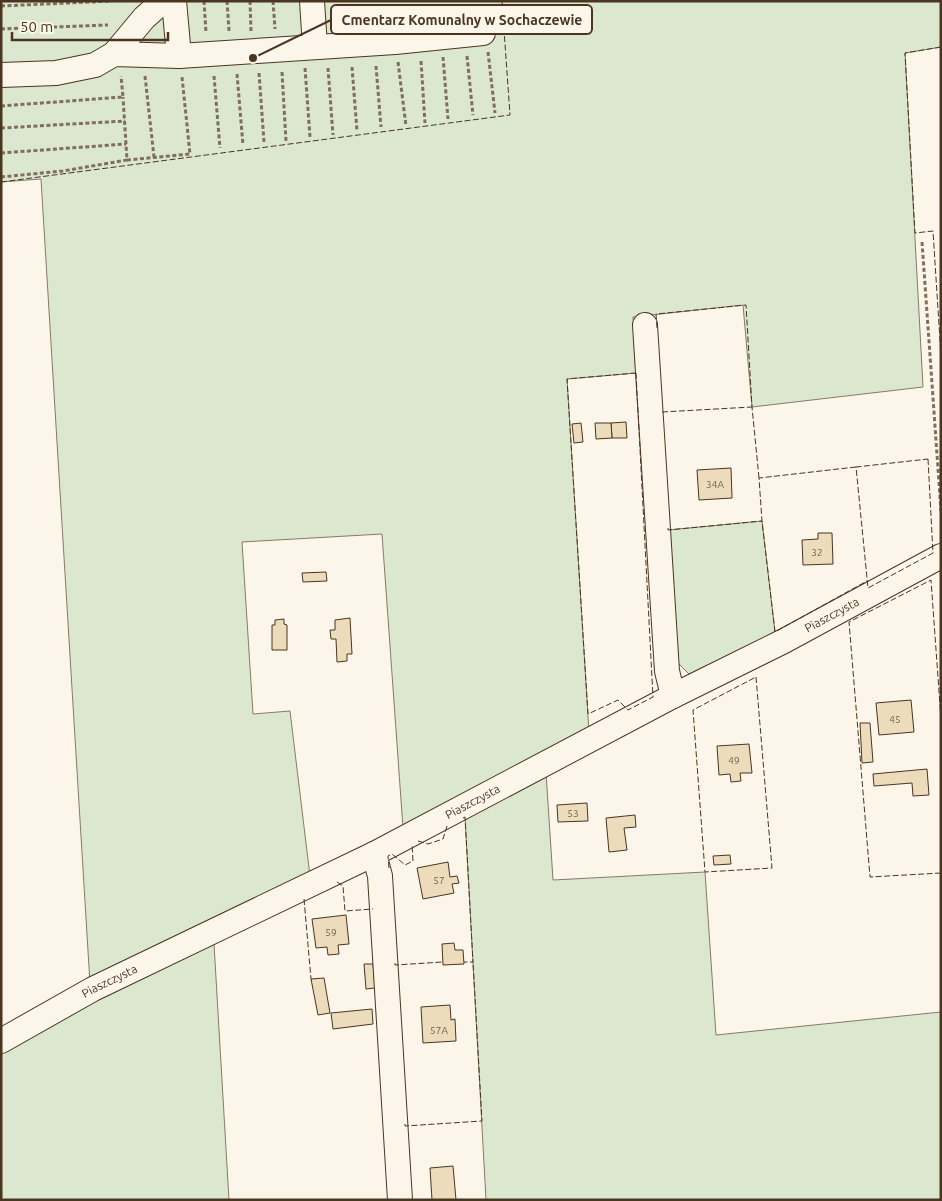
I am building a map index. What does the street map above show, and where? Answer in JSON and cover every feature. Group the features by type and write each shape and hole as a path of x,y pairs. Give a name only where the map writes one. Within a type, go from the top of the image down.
{"street":[{"path":"1,75 56,73 95,65 114,54 135,29 163,1"},
{"path":"174,1 180,56"},
{"path":"307,48 312,1"},
{"path":"114,54 180,56 350,45 474,34"},
{"path":"645,325 668,671 674,696"},
{"name":"Piaszczysta","path":"1,1041 93,989 374,854 674,696 784,641 941,556"},
{"path":"374,854 380,876 400,1200"}],"path":[{"path":"1,6 112,1"},
{"path":"204,1 232,53 264,142"},
{"path":"227,1 243,146"},
{"path":"220,148 232,53 250,1"},
{"path":"1,29 122,25 135,29"},
{"path":"473,115 474,34 487,38 495,113"},
{"path":"430,38 448,119"},
{"path":"425,123 430,38"},
{"path":"384,42 406,126"},
{"path":"381,128 384,42"},
{"path":"350,45 357,131"},
{"path":"307,48 333,135"},
{"path":"307,48 310,137"},
{"path":"286,141 307,48"},
{"path":"114,54 121,68 128,160"},
{"path":"143,55 154,158"},
{"path":"1,177 128,160 190,154 180,56"},
{"path":"1,106 123,97"},
{"path":"1,128 125,121"},
{"path":"1,153 126,144"},
{"path":"922,242 941,511"}],"green space":[{"path":"1,1 941,1 941,47 905,53 923,387 752,407 743,305 633,317 636,373 567,379 589,732 403,828 382,534 242,542 253,714 290,711 310,876 90,984 41,179 1,182"},
{"path":"762,521 775,632 689,674 678,663 668,530"},
{"path":"546,772 553,880 705,872 716,1035 941,1012 941,1200 486,1200 465,817"},
{"path":"214,944 229,1200 1,1200 1,1050 45,1026"}],"building":[{"path":"626,422 627,438 612,438 611,423"},
{"path":"581,423 583,442 574,443 572,424"},
{"path":"595,423 611,423 612,438 596,439"},
{"path":"731,468 732,498 699,500 697,470"},
{"path":"818,533 832,533 833,564 803,565 802,540 818,539"},
{"path":"326,572 327,581 303,582 302,573"},
{"path":"350,618 352,654 347,654 347,661 337,662 336,639 331,639 330,630 335,630 335,620"},
{"path":"284,619 284,624 287,625 287,650 272,650 272,625 275,625 275,620"},
{"path":"911,700 914,732 879,735 876,703"},
{"path":"860,723 870,723 873,762 862,763"},
{"path":"749,744 752,773 740,773 741,781 731,782 730,774 719,775 717,746"},
{"path":"927,769 929,795 913,796 912,783 874,786 873,774"},
{"path":"587,803 588,821 558,822 557,805"},
{"path":"635,815 636,827 624,828 627,850 609,852 606,818"},
{"path":"730,855 731,864 714,865 713,856"},
{"path":"448,862 450,877 457,876 459,883 452,884 454,893 423,899 417,868"},
{"path":"346,915 349,944 338,945 339,954 328,955 327,947 316,948 312,919"},
{"path":"454,943 455,950 463,950 464,964 443,965 442,944"},
{"path":"364,964 373,964 375,988 366,989"},
{"path":"324,978 330,1013 318,1015 311,979"},
{"path":"450,1005 451,1020 455,1019 456,1041 423,1043 421,1007"},
{"path":"372,1009 373,1024 333,1029 331,1013"},
{"path":"453,1166 456,1200 432,1200 430,1168"}],"fence":[{"path":"1,182 510,115 502,1"},
{"path":"941,47 905,53 915,233 933,231 941,356"},
{"path":"657,328 656,314 746,305 752,407 759,478"},
{"path":"636,373 653,697 628,710 618,700 588,714 567,379 636,373"},
{"path":"662,412 752,407"},
{"path":"928,459 933,553 868,588 856,467 928,459"},
{"path":"856,467 759,478 775,632 867,581"},
{"path":"668,528 668,530 762,521"},
{"path":"941,719 931,580 849,622 870,877 941,873"},
{"path":"756,677 772,868 705,872 693,710 756,677"},
{"path":"463,818 465,817 473,962 464,962"},
{"path":"418,841 428,844 443,839 447,826"},
{"path":"389,868 388,856 392,854 405,865 413,861 412,844"},
{"path":"337,882 343,886 345,911 373,909"},
{"path":"304,899 311,979"},
{"path":"395,963 395,965 443,962"},
{"path":"405,1124 405,1126 482,1121 473,962"}],"place":[{"name":"Cmentarz Komunalny w Sochaczewie","path":"253,58"}]}
